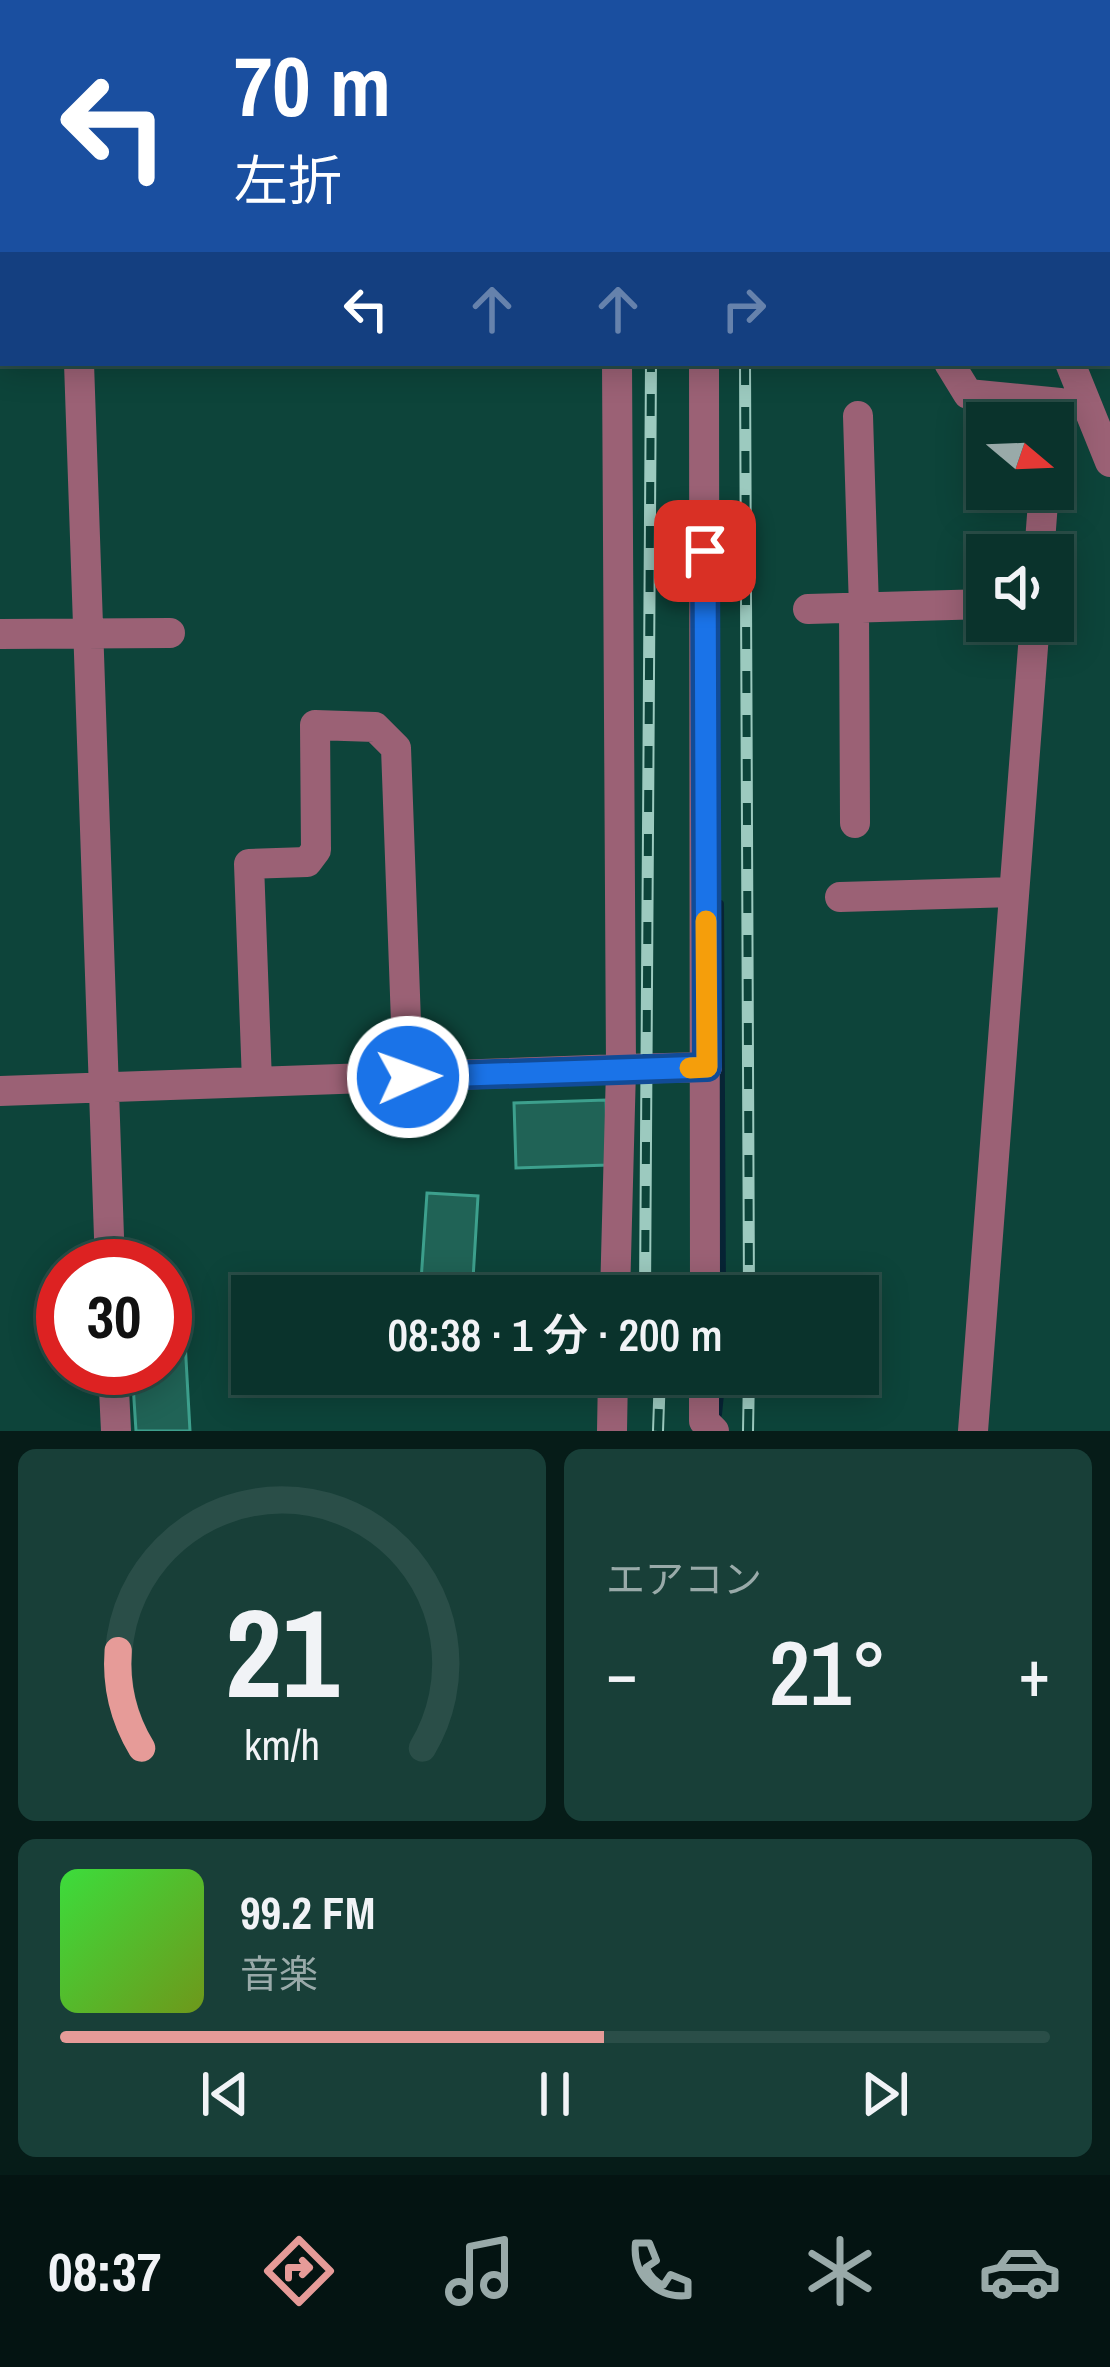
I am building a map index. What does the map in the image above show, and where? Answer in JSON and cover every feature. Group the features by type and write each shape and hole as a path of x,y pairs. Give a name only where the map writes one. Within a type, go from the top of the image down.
{"street":[{"path":"79,366 109,1239"},
{"path":"616,1275 621,1070 617,366"},
{"path":"704,366 705,1275"},
{"path":"951,366 968,394 1065,394 1110,387"},
{"path":"1065,394 1110,462"},
{"path":"856,823 858,416"},
{"path":"808,609 966,605"},
{"path":"0,634 170,633"},
{"path":"973,1431 1032,642"},
{"path":"256,1082 249,865 307,862 316,850 315,725 375,727 396,748 408,1077"},
{"path":"840,897 1014,892"},
{"path":"0,1090 707,1067"},
{"path":"114,1395 116,1431"},
{"path":"612,1431 613,1395"},
{"path":"704,1395 704,1421 714,1431"}],"building":[{"path":"606,1100 608,1165 516,1168 514,1103"},
{"path":"427,1193 478,1196 473,1275 421,1275"},
{"path":"134,1395 188,1395 190,1431 136,1431"}],"waterway":[{"path":"720,904 722,1275"},
{"path":"718,1414 720,1395"}],"railway":[{"path":"645,1275 651,366"},
{"path":"745,366 749,1275"},
{"path":"658,1431 659,1395"},
{"path":"748,1431 749,1395"}],"slow traffic":[{"path":"690,1068 707,1067 706,921"}],"route":[{"path":"408,1077 707,1067 705,551"}]}
